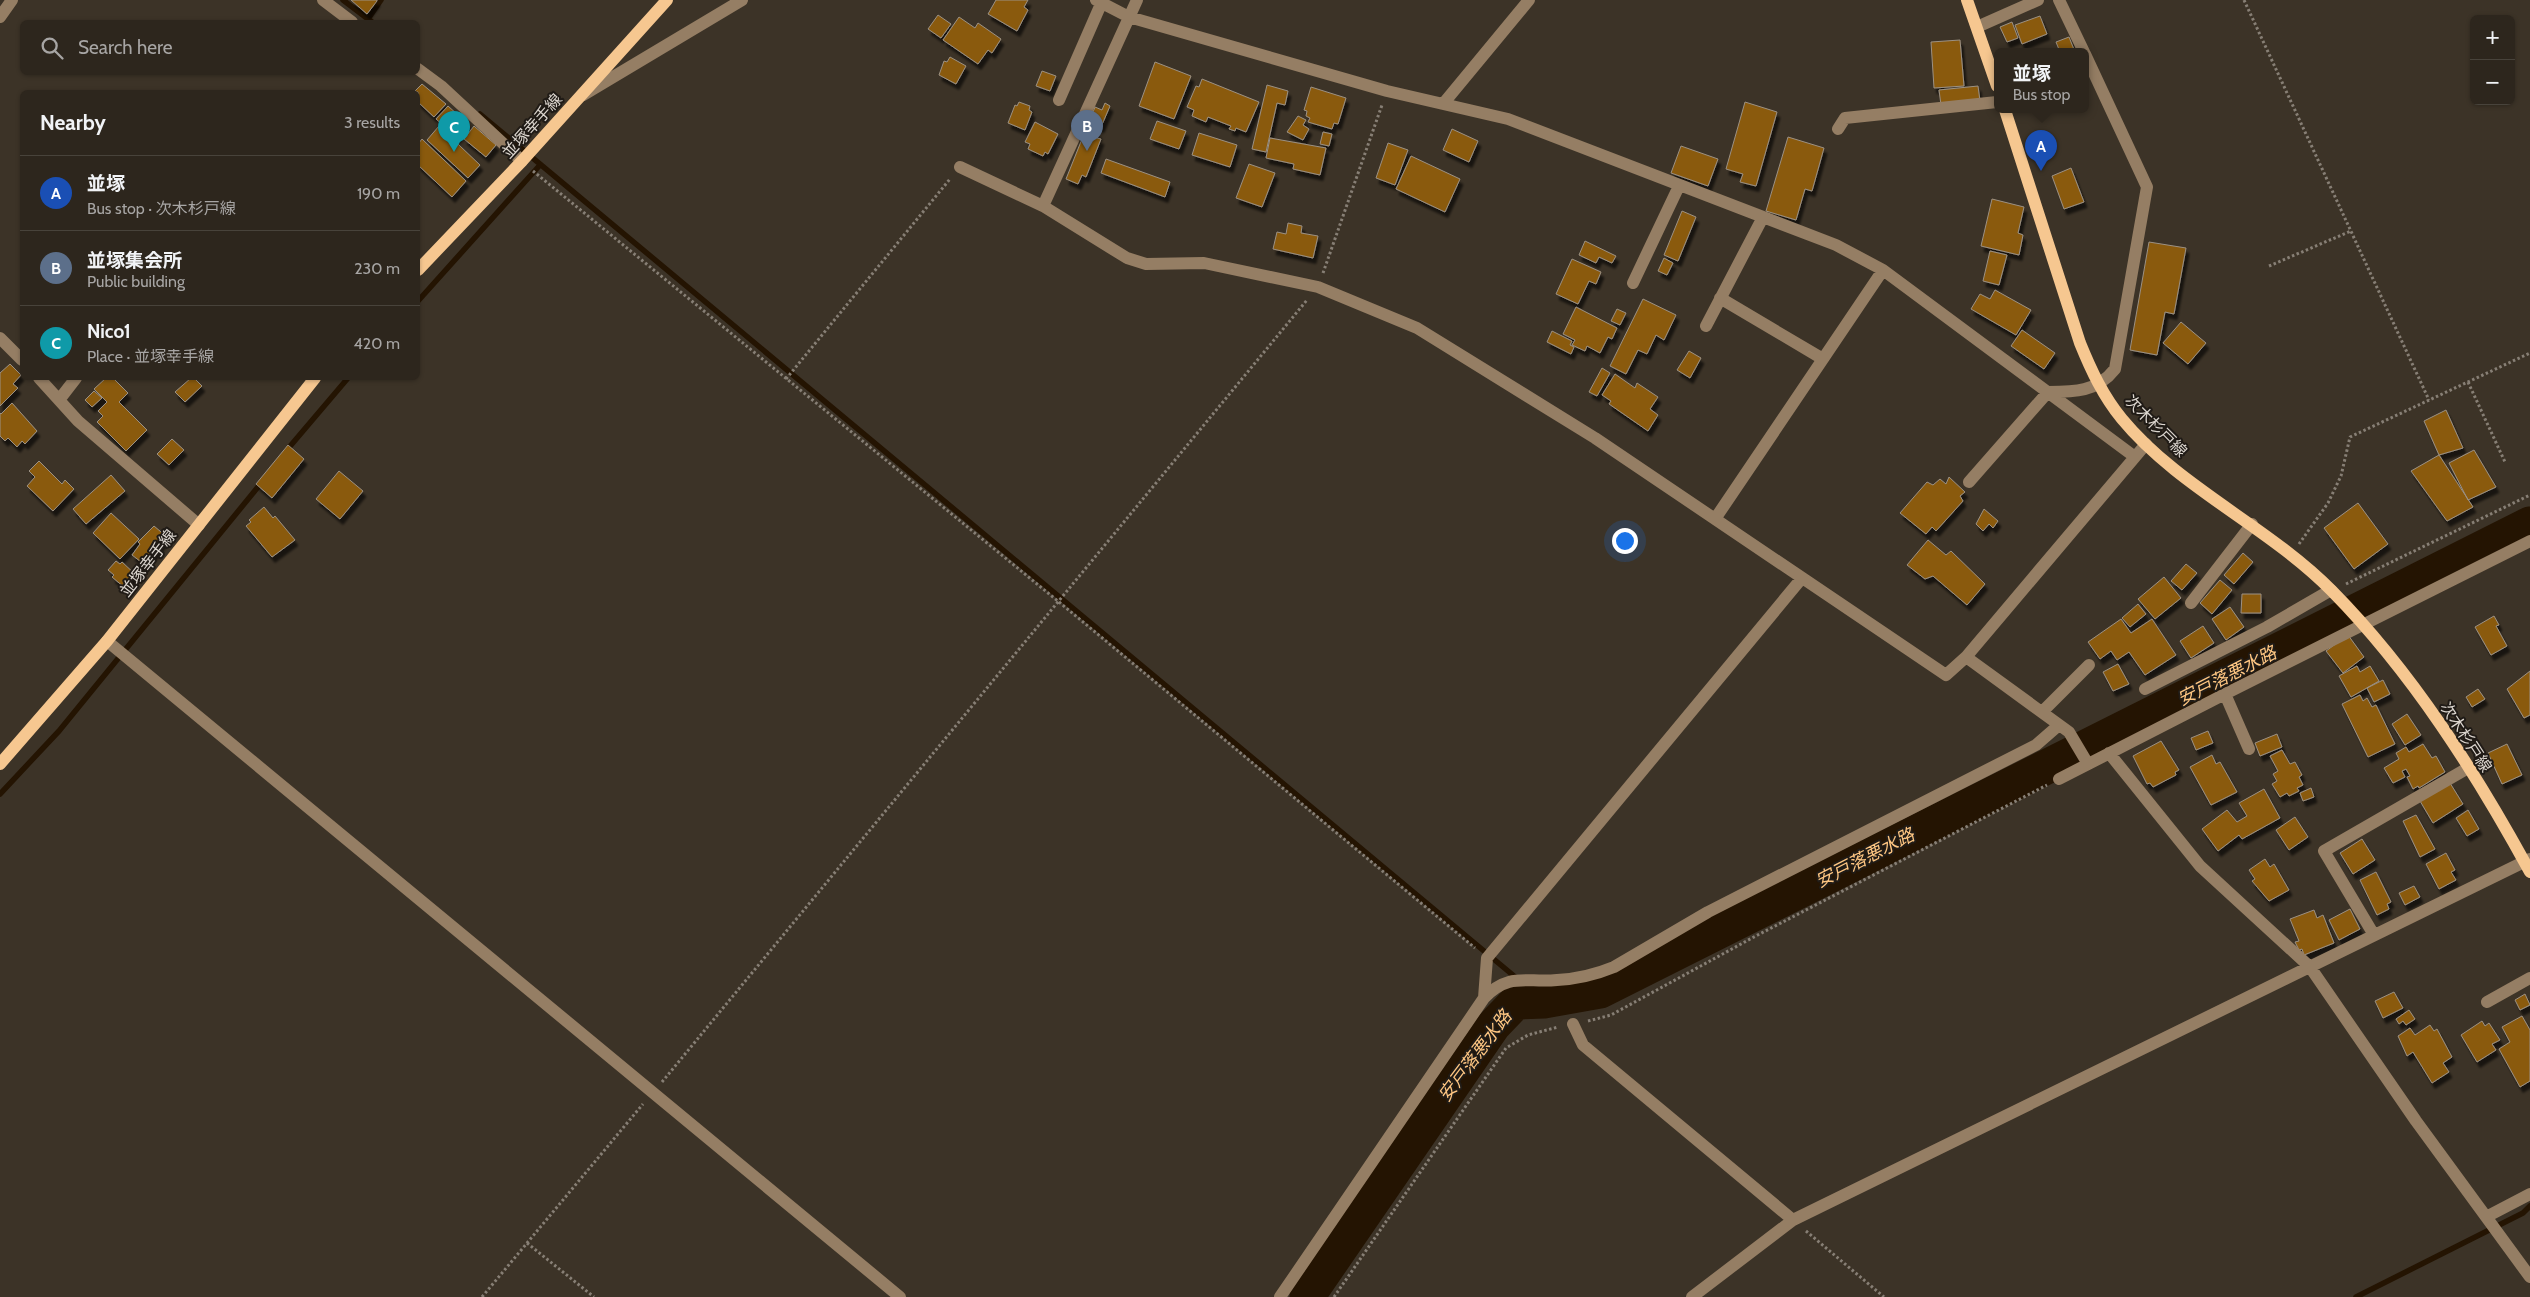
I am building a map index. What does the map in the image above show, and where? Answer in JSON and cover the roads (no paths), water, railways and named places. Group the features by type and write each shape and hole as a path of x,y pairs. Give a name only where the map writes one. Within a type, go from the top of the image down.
{"main road":[{"name":"並塚幸手線","path":"420,268 522,161 667,0"},
{"path":"1968,0 1994,77"},
{"name":"次木杉戸線","path":"2006,113 2080,343 2099,385 2123,420 2146,444 2193,482 2292,555 2331,590 2364,626 2413,687 2468,768 2528,864"},
{"name":"並塚幸手線","path":"1,762 109,644 199,525 314,380"}],"street":[{"path":"0,17 12,0"},
{"path":"323,0 349,20"},
{"path":"579,98 742,0"},
{"path":"1043,206 1136,0"},
{"path":"1443,104 1530,0"},
{"path":"1977,27 2038,0"},
{"path":"2059,0 2082,48"},
{"path":"1059,100 1099,2 1129,17 1387,91 1508,119 1836,246 1884,270 2135,457"},
{"path":"1969,482 2048,392 2080,391 2099,385 2114,369 2147,187 2089,64"},
{"path":"420,70 441,86 522,161"},
{"path":"1838,129 1845,118 1994,102"},
{"path":"960,167 1043,206 1127,258 1146,264 1204,263 1318,287 1417,328 1595,438 1946,675 1966,657 2146,444"},
{"path":"1633,283 1679,186"},
{"path":"1706,326 1762,218"},
{"path":"1715,519 1884,270"},
{"path":"1720,298 1823,359"},
{"path":"0,338 20,358"},
{"path":"41,380 78,421 199,525"},
{"path":"59,400 74,380"},
{"path":"2191,603 2252,524"},
{"path":"2059,779 2530,542"},
{"path":"1484,998 1487,958 1802,578"},
{"path":"2145,689 2268,627 2331,590"},
{"path":"109,644 900,1297"},
{"path":"1966,657 2064,729 2088,764"},
{"path":"2042,712 2089,665"},
{"path":"2225,694 2248,749"},
{"path":"1280,1297 1484,998 1501,984 1512,980 1530,978 1559,980 1601,972 1614,967 1708,912 2064,729"},
{"path":"2109,753 2200,866 2310,966 2416,1121 2530,1277"},
{"path":"2374,935 2324,851 2468,768"},
{"path":"1692,1297 1793,1220 2374,935 2528,864"},
{"path":"2487,1002 2530,978"},
{"path":"1573,1024 1583,1046 1793,1220"},
{"path":"2486,1217 2530,1194"}],"waterway":[{"path":"343,0 369,20"},
{"path":"368,19 381,0"},
{"path":"480,114 1544,1001"},
{"path":"420,299 540,165"},
{"path":"286,451 346,380"},
{"path":"0,794 59,731 262,482"},
{"name":"安戸落悪水路","path":"1307,1297 1493,1026 1516,1002 1544,1001 1600,991 2530,524"},
{"path":"2356,1297 2523,1213 2530,1206"}],"place":[{"name":"並塚集会所","path":"1087,151"},
{"name":"Nico1","path":"454,152"},
{"name":"並塚","path":"2041,171"}]}
